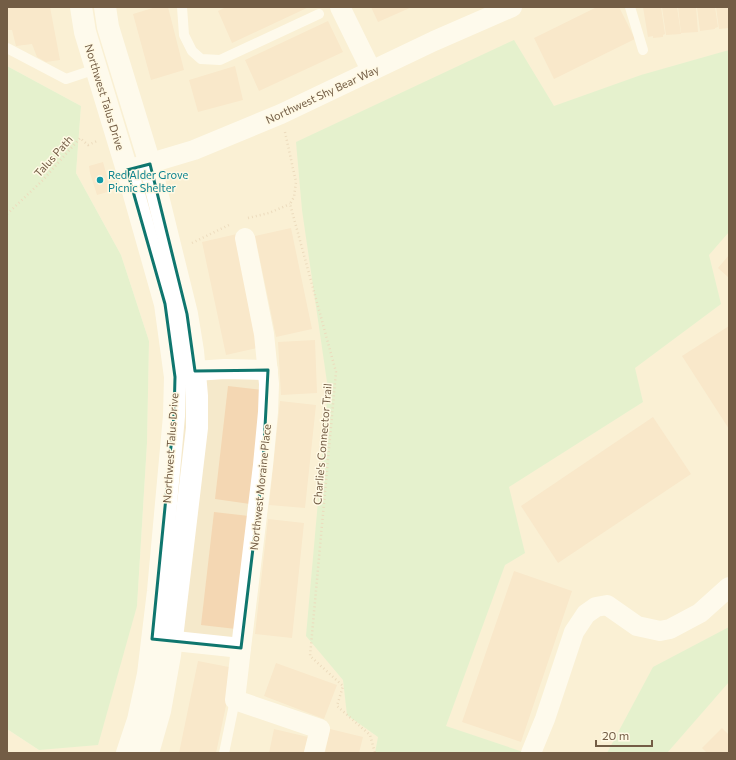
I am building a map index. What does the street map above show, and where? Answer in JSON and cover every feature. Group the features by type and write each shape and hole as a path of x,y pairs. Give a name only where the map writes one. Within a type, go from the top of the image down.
{"street":[{"name":"Northwest Talus Drive","path":"81,7 85,32 127,170 165,304 175,377 174,416 158,591 162,640 160,711 148,753"},
{"name":"Northwest Talus Drive","path":"105,7 108,27 150,164 187,314 193,351 197,396 197,428 162,640 148,674 138,720 127,753"},
{"path":"340,7 371,70"},
{"name":"Northwest Shy Bear Way","path":"127,170 194,150 281,114 371,70 512,7"},
{"name":"Northwest Moraine Place","path":"235,700 268,412 268,370 264,334 245,238"},
{"path":"195,371 225,369 268,370"},
{"path":"531,753 545,719 574,632 586,614 596,607 607,605 637,626 660,631 670,629 700,613 729,587"},
{"path":"162,640 241,648"},
{"path":"235,700 320,729 314,753"}],"lane":[{"path":"182,7 184,35 192,51 201,59 214,60 220,60 320,14"},
{"path":"630,7 643,50"},
{"path":"7,48 66,79 96,69"},
{"path":"224,753 235,700"}],"path":[{"name":"Charlie's Connector Trail","path":"281,114 296,182 294,197 290,204 336,372 310,656 343,686 337,706 370,735 375,753"},
{"name":"Talus Path","path":"7,214 43,180 80,138 88,145 116,133"}],"highlighted area":[{"path":"150,164 187,314 195,371 268,370 263,465 241,648 152,639 174,416 175,377 165,304 127,170"}],"shaded area":[{"path":"7,7 729,7 729,753 7,753 7,729 39,750 137,606 147,443 149,341 121,255 76,173 81,106 7,66"}],"green space":[{"path":"514,40 554,106 641,75 729,50 729,232 709,255 721,304 635,368 643,402 509,487 525,553 505,565 446,726 526,753 375,753 378,737 347,715 343,680 306,636 328,389 302,210 296,142"},
{"path":"7,66 81,106 76,173 121,255 149,341 147,443 137,606 98,745 39,750 7,729"},
{"path":"729,627 729,682 667,753 607,753 653,667"}],"building":[{"path":"7,7 50,7 60,60 46,62 37,57 32,44 16,46 12,30 7,30"},
{"path":"156,7 168,7 184,70 151,80 133,14"},
{"path":"226,7 309,7 232,43 218,11"},
{"path":"371,7 412,7 378,22"},
{"path":"597,7 619,7 635,39 554,79 534,38"},
{"path":"643,7 661,7 665,34 663,37 648,37"},
{"path":"662,7 677,7 681,34 666,35"},
{"path":"678,7 696,7 698,32 681,33"},
{"path":"697,7 715,7 718,27 715,29 700,31"},
{"path":"716,7 729,7 729,28 719,29"},
{"path":"328,21 343,52 259,91 245,60"},
{"path":"235,66 243,100 198,112 189,80"},
{"name":"Red Alder Grove Picnic Shelter","path":"103,162 111,191 97,195 89,166"},
{"path":"291,228 312,329 276,337 255,236"},
{"path":"237,234 261,347 226,355 202,242"},
{"path":"729,255 729,278 718,268"},
{"path":"729,326 729,429 682,356"},
{"path":"315,340 317,393 281,395 278,342"},
{"path":"228,386 263,390 250,504 215,499"},
{"path":"280,401 316,405 305,508 269,505"},
{"path":"653,417 691,474 558,563 521,506"},
{"path":"214,512 249,516 236,629 201,625"},
{"path":"268,519 304,523 292,638 255,634"},
{"path":"514,571 572,591 521,742 462,722"},
{"path":"198,661 234,668 216,753 179,753"},
{"path":"276,663 337,685 324,719 264,696"},
{"path":"722,728 729,735 729,753 707,753 702,748"},
{"path":"274,729 308,737 304,753 269,753"},
{"path":"330,729 363,737 359,753 325,753"}],"place":[{"name":"Red Alder Grove Picnic Shelter","path":"100,180"}]}
